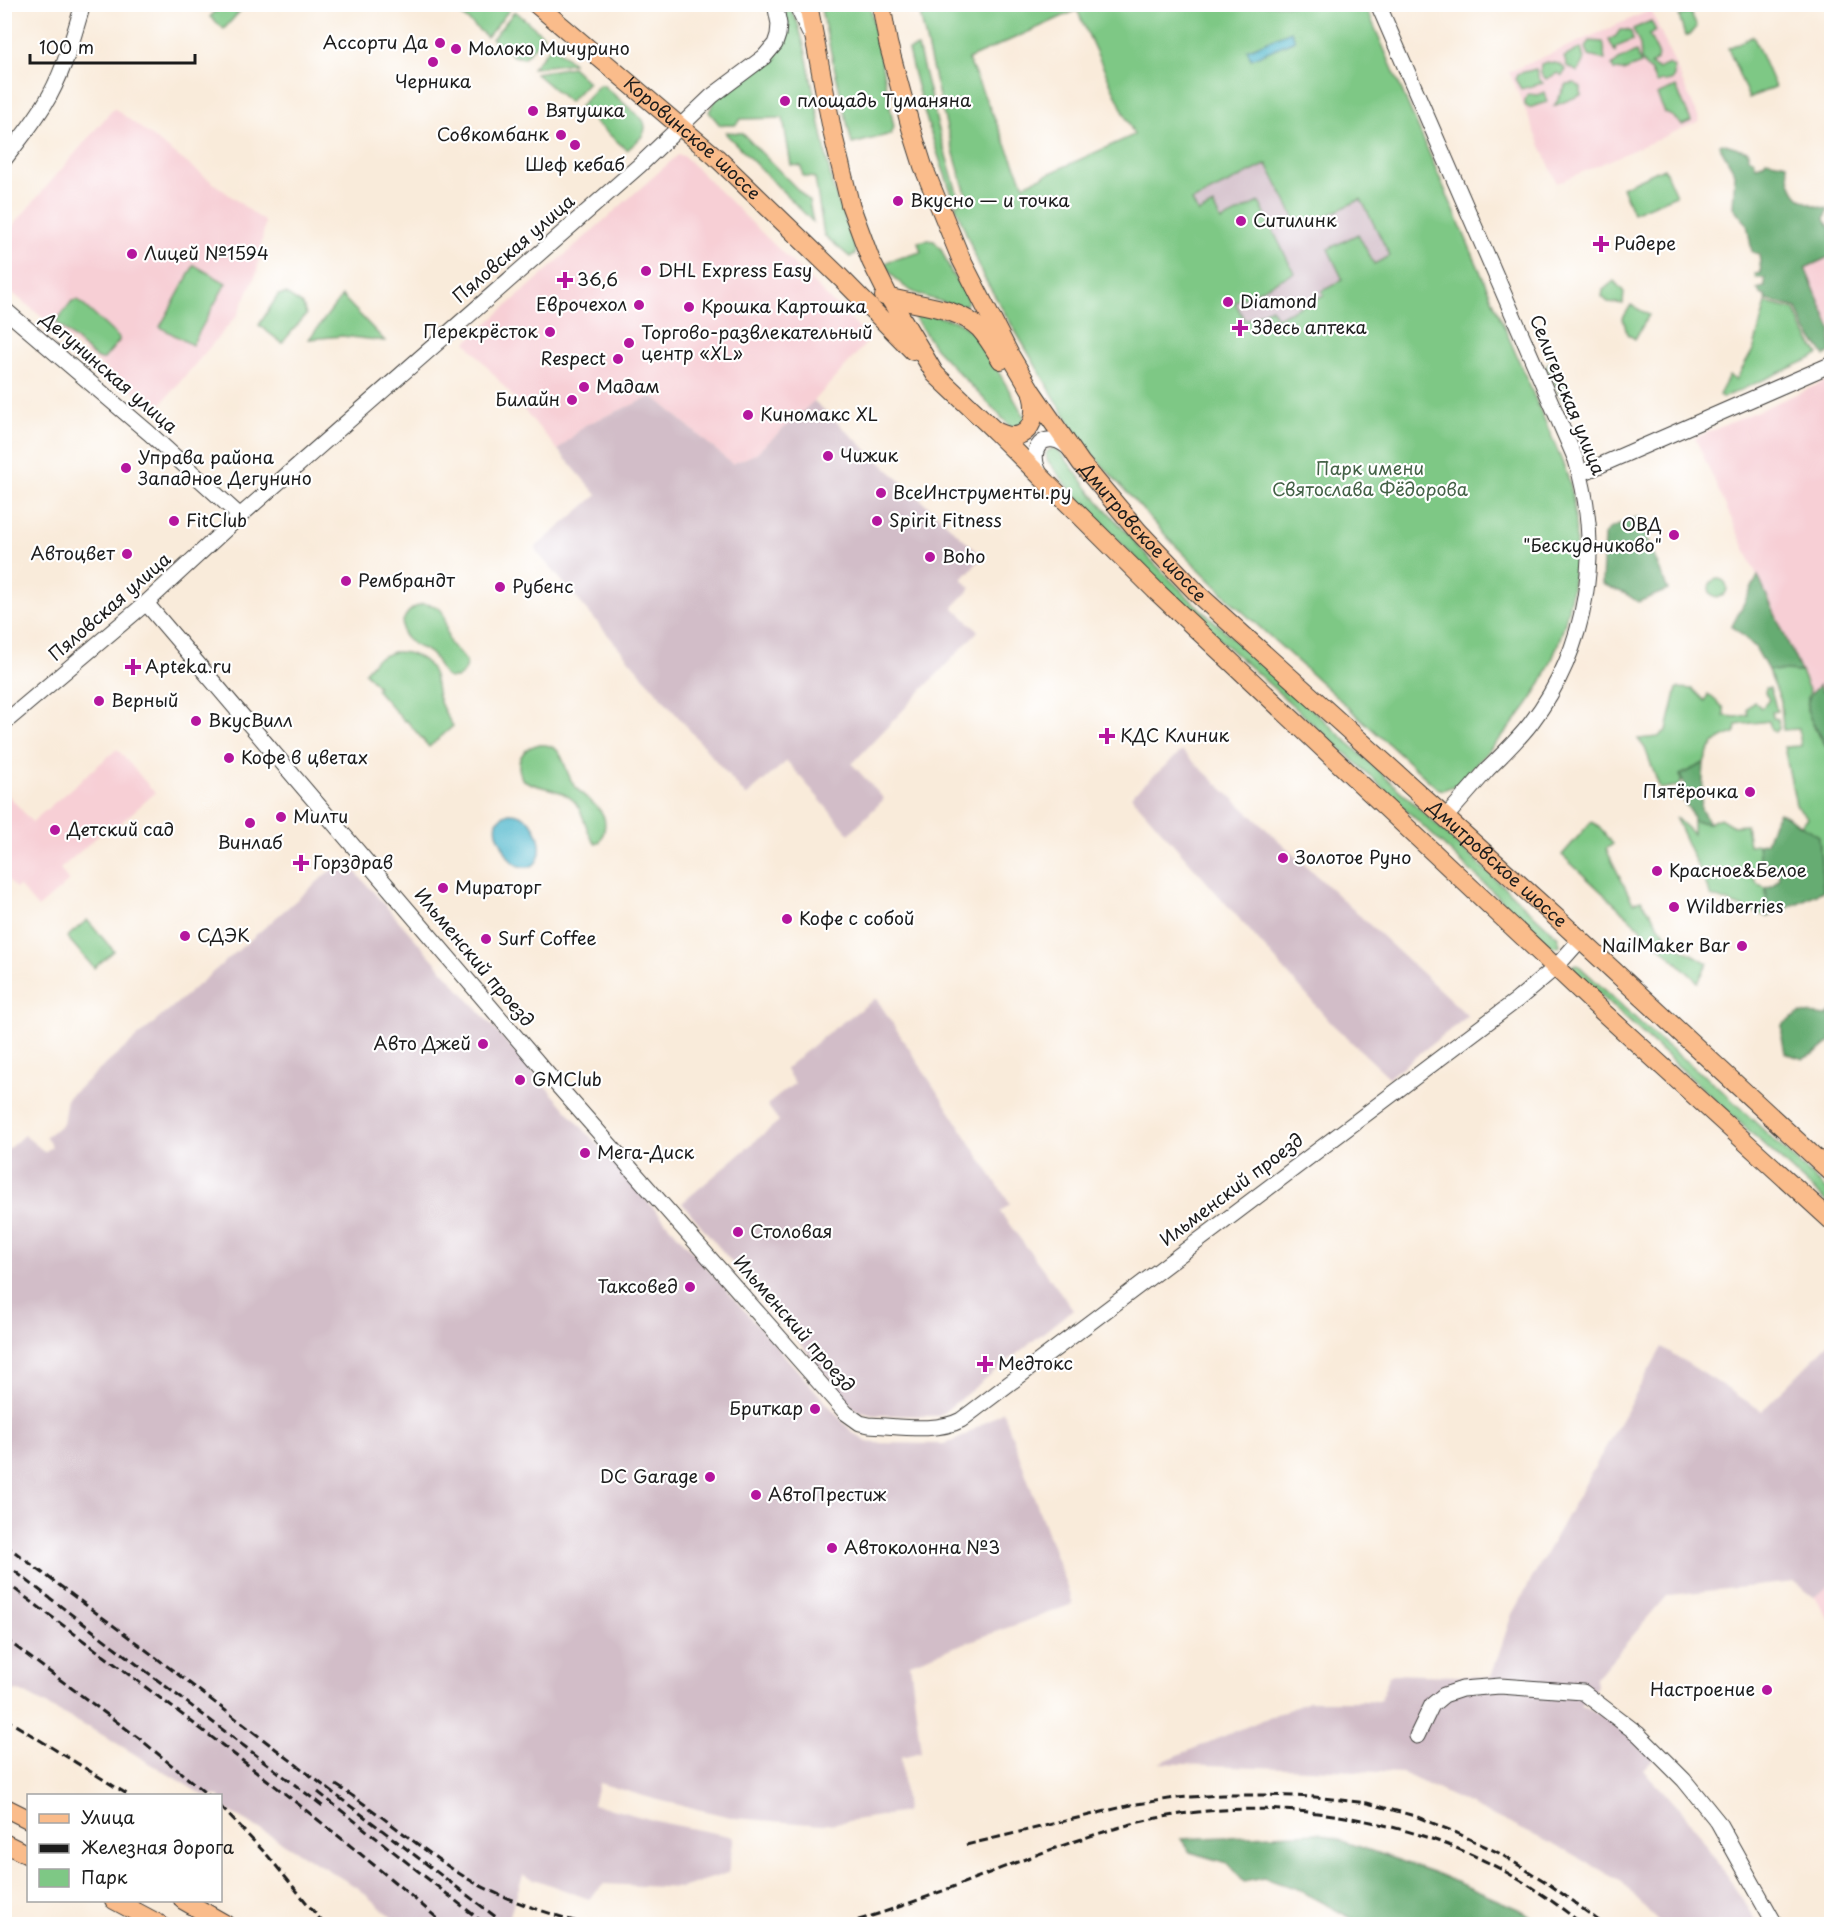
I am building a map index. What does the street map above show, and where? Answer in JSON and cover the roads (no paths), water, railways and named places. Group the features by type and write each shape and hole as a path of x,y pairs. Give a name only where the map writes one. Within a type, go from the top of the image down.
{"main road":[{"name":"Коровинское шоссе","path":"536,4 716,157 935,374"},
{"name":"Дмитровское шоссе","path":"808,4 832,135 850,204 871,261 889,297 935,374 1157,592 1604,1014 1832,1221"},
{"path":"881,4 897,80 923,166 975,287 1033,401 1030,426 1021,434 1008,436 993,429"},
{"name":"Коровинское шоссе","path":"840,278 859,288 889,297"},
{"path":"889,297 945,310 970,321 980,329 1033,401"},
{"name":"Дмитровское шоссе","path":"1033,401 1139,532 1200,596 1580,940 1832,1173"},
{"path":"4,1807 27,1818"},
{"path":"4,1843 27,1854"},
{"path":"118,1902 159,1924"},
{"path":"186,1902 225,1924"}],"street":[{"path":"4,160 49,96 66,59 83,4"},
{"name":"Пяловская улица","path":"4,723 146,603 240,516 682,127 712,96 764,57 775,44 778,35 775,4"},
{"path":"796,4 818,52"},
{"name":"Селигерская улица","path":"1378,4 1555,410 1580,474 1588,514 1590,561 1581,616 1573,645 1552,691 1530,724 1445,818"},
{"name":"Дегунинская улица","path":"4,309 240,516"},
{"path":"1580,474 1832,364"},
{"path":"1045,482 1036,466 1038,446 1052,439 1063,442 1071,450"},
{"name":"Ильменский проезд","path":"146,603 556,1083 846,1413 860,1423 936,1427 961,1420 1517,1000 1556,967"},
{"name":"Дмитровское шоссе","path":"1556,967 1580,940"},
{"path":"1417,1736 1432,1705 1444,1695 1462,1689 1500,1686 1582,1692 1638,1734 1684,1780 1724,1831 1775,1924"}],"water":[{"path":"1291,31 1295,40 1251,59 1247,50"},
{"path":"509,813 521,815 531,822 537,832 540,854 536,862 529,867 513,863 499,838 497,822"}],"railway":[{"path":"4,1544 505,1924"},
{"path":"4,1563 324,1807"},
{"path":"4,1581 283,1792 444,1924"},
{"path":"4,1638 140,1739 207,1794"},
{"path":"4,1718 127,1794"},
{"path":"336,1785 434,1857 468,1879 510,1899 584,1924"},
{"path":"318,1792 485,1924"},
{"path":"966,1845 1131,1805 1175,1798 1268,1795 1367,1803 1415,1816 1499,1853 1549,1884 1603,1924"},
{"path":"222,1808 268,1856 324,1924"},
{"path":"845,1924 916,1901 1056,1848 1128,1825 1169,1816 1254,1809 1341,1816 1424,1836 1479,1858 1510,1874 1582,1924"}],"place":[{"name":"Ассорти Да","path":"440,43"},
{"name":"Молоко Мичурино","path":"456,49"},
{"name":"Черника","path":"433,62"},
{"name":"площадь Туманяна","path":"785,101"},
{"name":"Вятушка","path":"533,111"},
{"name":"Совкомбанк","path":"561,135"},
{"name":"Шеф кебаб","path":"575,145"},
{"name":"Вкусно — и точка","path":"898,201"},
{"name":"Ситилинк","path":"1241,221"},
{"name":"Ридере","path":"1601,244"},
{"name":"Лицей №1594","path":"132,254"},
{"name":"DHL Express Easy","path":"646,271"},
{"name":"36,6","path":"565,280"},
{"name":"Diamond","path":"1228,302"},
{"name":"Еврочехол","path":"639,305"},
{"name":"Крошка Картошка","path":"689,307"},
{"name":"Здесь аптека","path":"1240,328"},
{"name":"Перекрёсток","path":"550,332"},
{"name":"Торгово-развлекательный центр «XL»","path":"629,343"},
{"name":"Respect","path":"618,359"},
{"name":"Мадам","path":"584,387"},
{"name":"Билайн","path":"572,400"},
{"name":"Киномакс XL","path":"748,415"},
{"name":"Чижик","path":"828,456"},
{"name":"Управа района Западное Дегунино","path":"126,468"},
{"name":"ВсеИнструменты.ру","path":"881,493"},
{"name":"FitClub","path":"174,521"},
{"name":"Spirit Fitness","path":"877,521"},
{"name":"ОВД \"Бескудниково\"","path":"1674,535"},
{"name":"Автоцвет","path":"127,554"},
{"name":"Boho","path":"930,557"},
{"name":"Рембрандт","path":"346,581"},
{"name":"Рубенс","path":"500,587"},
{"name":"Apteka.ru","path":"133,667"},
{"name":"Верный","path":"99,701"},
{"name":"ВкусВилл","path":"196,721"},
{"name":"КДС Клиник","path":"1107,736"},
{"name":"Кофе в цветах","path":"229,758"},
{"name":"Пятёрочка","path":"1750,792"},
{"name":"Милти","path":"281,817"},
{"name":"Винлаб","path":"250,823"},
{"name":"Детский сад","path":"55,830"},
{"name":"Золотое Руно","path":"1283,858"},
{"name":"Горздрав","path":"301,863"},
{"name":"Красное&Белое","path":"1657,871"},
{"name":"Мираторг","path":"443,888"},
{"name":"Wildberries","path":"1674,907"},
{"name":"Кофе с собой","path":"787,919"},
{"name":"СДЭК","path":"185,936"},
{"name":"Surf Coffee","path":"486,939"},
{"name":"NailMaker Bar","path":"1742,946"},
{"name":"Авто Джей","path":"483,1044"},
{"name":"GMClub","path":"520,1080"},
{"name":"Мега-Диск","path":"585,1153"},
{"name":"Столовая","path":"738,1232"},
{"name":"Таксовед","path":"690,1287"},
{"name":"Медтокс","path":"985,1364"},
{"name":"Бриткар","path":"815,1409"},
{"name":"DC Garage","path":"710,1477"},
{"name":"АвтоПрестиж","path":"756,1495"},
{"name":"Автоколонна №3","path":"832,1548"},
{"name":"Настроение","path":"1767,1690"}],"park label":[{"name":"Парк имени Святослава Фёдорова","path":"1370,479"}]}
